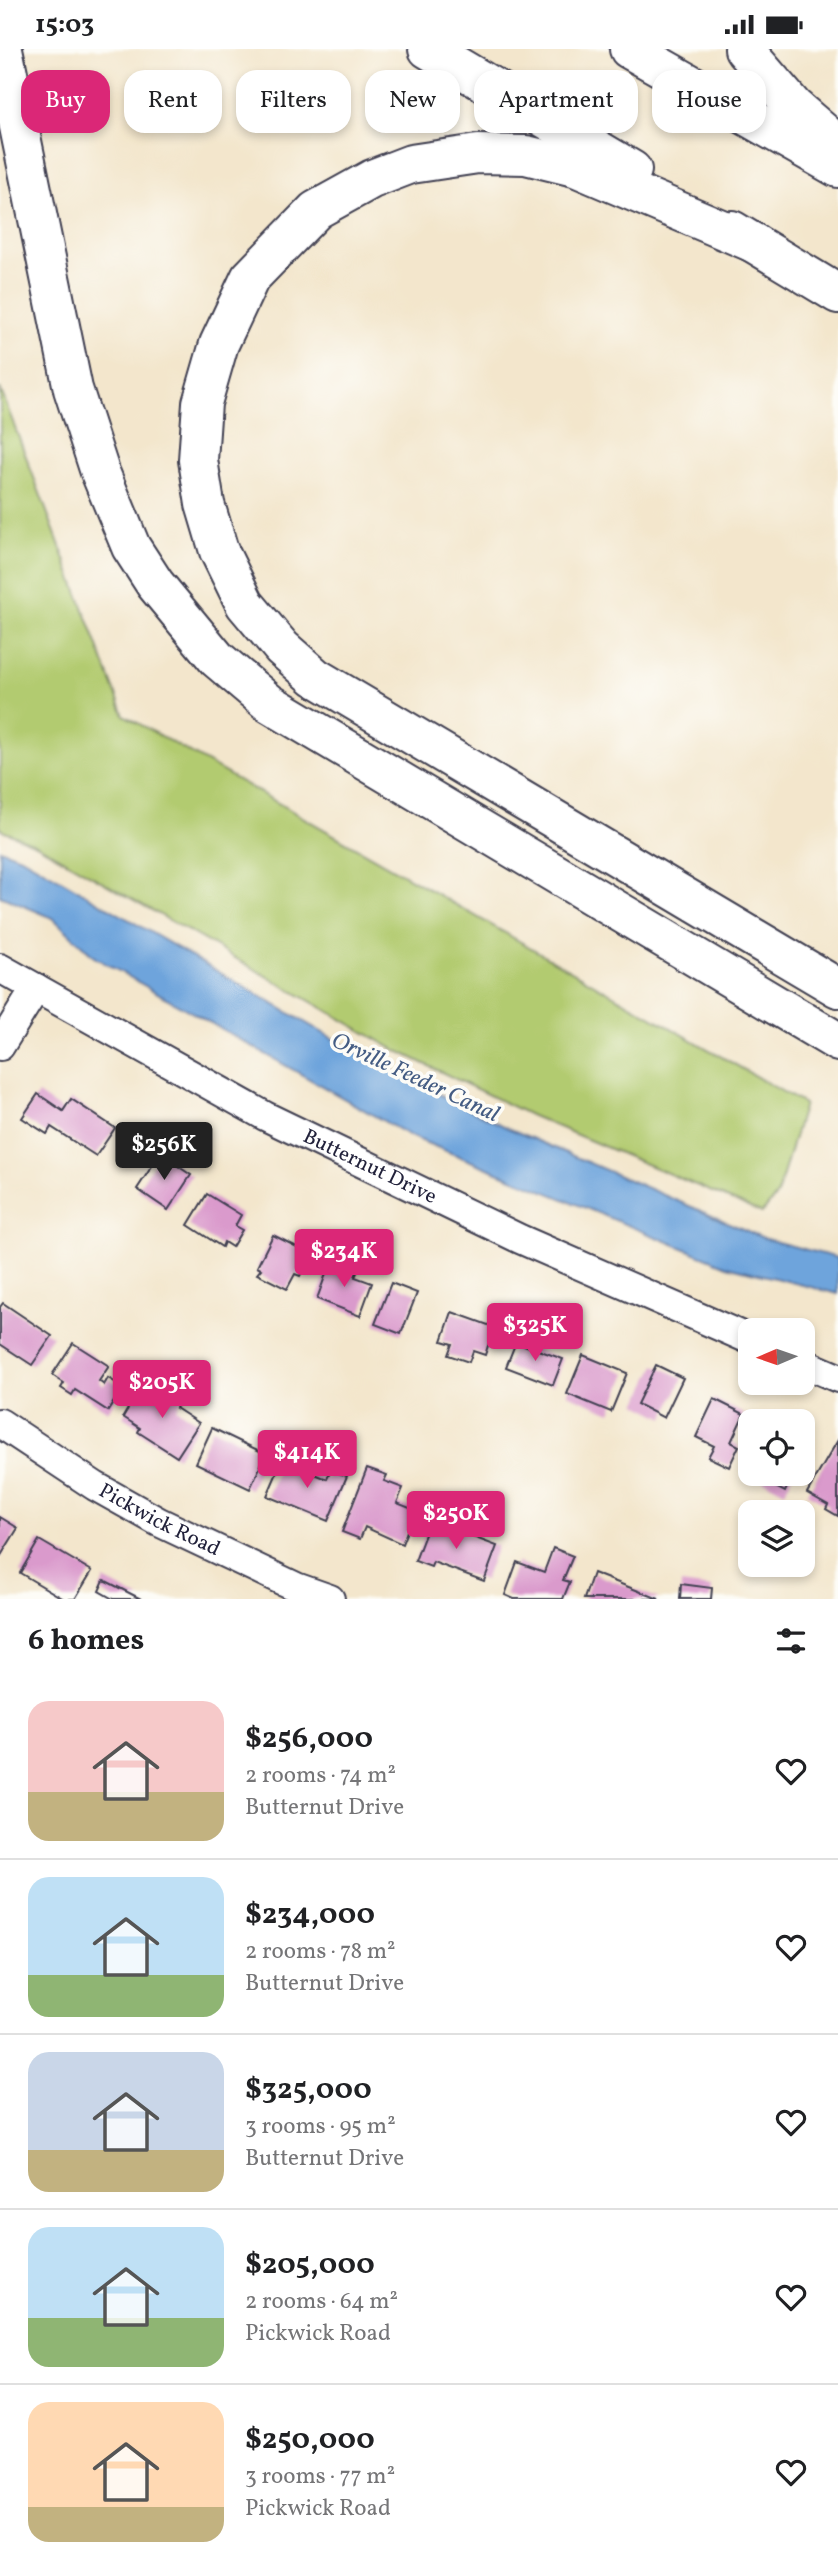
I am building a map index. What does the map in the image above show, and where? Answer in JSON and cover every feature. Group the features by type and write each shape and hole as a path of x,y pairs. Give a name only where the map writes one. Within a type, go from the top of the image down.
{"highway":[{"path":"3,49 77,401 100,472 131,547 183,619 217,659 269,703 838,1042"},
{"path":"428,49 838,293"},
{"path":"629,49 838,169"},
{"path":"744,49 793,106 838,145"},
{"path":"754,243 575,167 526,155 478,154 411,164 372,179 316,211 250,278 219,344 202,403 198,460 205,503 219,551 245,604 282,648 315,677 838,988"}],"street":[{"name":"Butternut Drive","path":"0,968 278,1121 520,1238 738,1334"},
{"path":"0,1046 36,988"},
{"path":"816,1369 838,1378"},
{"name":"Pickwick Road","path":"0,1423 95,1486 159,1522 296,1587 330,1599"}],"green space":[{"path":"0,388 124,715 804,1104 777,1195 762,1213 532,1116 392,1048 36,844 0,829"}],"water":[{"path":"0,849 23,858 368,1059 508,1128 766,1239 838,1258 838,1294 727,1266 412,1137 94,957 53,918 0,896"}],"building":[{"path":"38,1094 63,1111 71,1099 115,1128 96,1156 51,1127 47,1134 22,1118"},
{"path":"160,1154 191,1175 168,1210 137,1189"},
{"path":"207,1194 241,1215 235,1226 242,1230 232,1247 224,1242 222,1247 188,1225"},
{"path":"273,1235 311,1254 300,1276 295,1274 287,1289 257,1274 261,1269 257,1267"},
{"path":"331,1260 358,1270 355,1277 372,1283 360,1316 317,1299"},
{"path":"391,1283 417,1293 401,1334 375,1324"},
{"path":"3,1303 52,1336 32,1365 0,1344 0,1307"},
{"path":"452,1312 494,1327 485,1355 473,1351 469,1362 448,1355 452,1344 442,1341"},
{"path":"516,1342 563,1359 553,1385 506,1367"},
{"path":"73,1343 109,1366 99,1381 104,1385 108,1378 123,1387 108,1411 75,1390 72,1395 61,1388 64,1383 52,1375"},
{"path":"583,1355 627,1373 611,1412 567,1394"},
{"path":"656,1365 683,1378 664,1418 637,1404"},
{"path":"141,1387 162,1399 169,1387 183,1397 176,1408 199,1423 177,1457 138,1432 140,1428 123,1417"},
{"path":"714,1399 738,1411 738,1427 731,1442 738,1448 729,1467 708,1457 714,1446 696,1437"},
{"path":"212,1428 266,1454 250,1489 196,1463"},
{"path":"838,1440 838,1516 826,1509 828,1505 807,1493 811,1486 815,1486 815,1479"},
{"path":"282,1461 327,1479 331,1470 347,1476 328,1521 267,1496"},
{"path":"367,1468 387,1475 384,1481 403,1488 397,1503 415,1510 402,1544 365,1527 360,1539 342,1532"},
{"path":"773,1486 788,1486 785,1492"},
{"path":"0,1517 18,1528 0,1557"},
{"path":"430,1521 497,1546 484,1581 433,1562 431,1567 415,1561"},
{"path":"39,1540 92,1571 75,1599 64,1599 20,1573"},
{"path":"553,1548 573,1556 563,1580 570,1582 563,1599 514,1599 505,1595 517,1562 544,1572"},
{"path":"593,1573 659,1599 584,1599"},
{"path":"104,1580 141,1599 113,1599 99,1591"},
{"path":"681,1584 712,1588 711,1599 680,1599"}],"water label":[{"name":"Orville Feeder Canal","path":"415,1078"}]}
